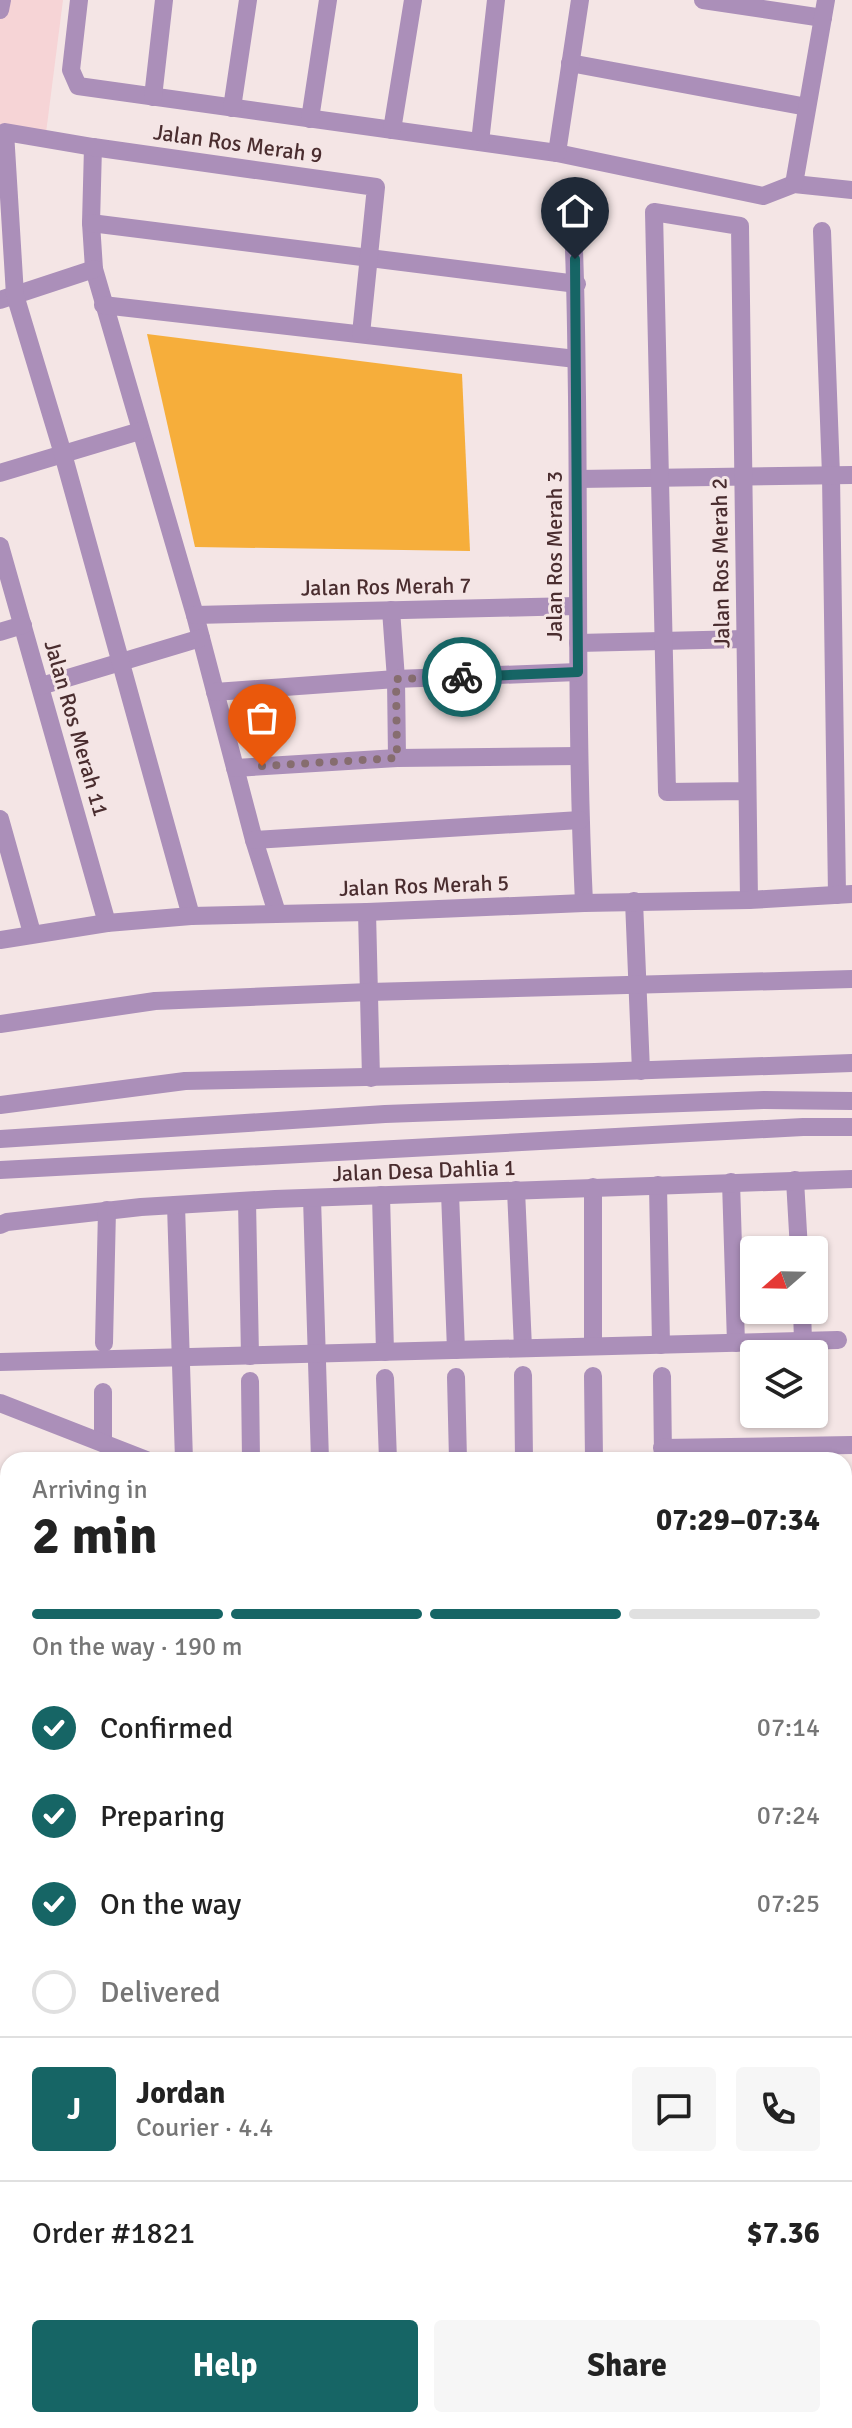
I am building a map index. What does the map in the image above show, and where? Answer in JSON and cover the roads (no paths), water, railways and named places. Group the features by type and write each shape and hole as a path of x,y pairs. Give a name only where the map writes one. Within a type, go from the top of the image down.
{"street":[{"path":"0,10 2,0"},
{"path":"79,0 71,70 78,86 557,153 763,196 794,184 852,190"},
{"path":"153,97 164,0"},
{"path":"232,108 248,0"},
{"path":"310,119 328,0"},
{"path":"392,130 413,0"},
{"path":"480,142 496,0"},
{"path":"557,153 580,0"},
{"path":"703,0 824,9 794,184"},
{"path":"570,63 807,107"},
{"name":"Jalan Ros Merah 9","path":"7,297 5,132 376,187 370,258"},
{"path":"93,147 91,223 94,269 195,615 254,840 277,913"},
{"name":"Jalan Ros Merah 3","path":"572,209 577,284 577,606 584,903"},
{"name":"Jalan Ros Merah 2","path":"660,477 654,212 740,226 749,900"},
{"path":"91,223 577,284"},
{"path":"822,231 844,894"},
{"path":"361,334 370,258"},
{"path":"94,269 7,297 63,454 191,916"},
{"path":"103,305 576,359"},
{"path":"0,473 140,431"},
{"path":"578,479 852,475"},
{"path":"660,477 667,792 747,791"},
{"name":"Jalan Ros Merah 11","path":"0,546 107,923"},
{"name":"Jalan Ros Merah 7","path":"195,615 577,606"},
{"path":"391,610 397,758"},
{"path":"0,632 23,625"},
{"path":"41,686 201,638"},
{"path":"578,643 745,639"},
{"path":"215,692 396,679 578,672"},
{"path":"235,768 397,758 579,756"},
{"path":"0,819 32,933"},
{"path":"254,840 580,820"},
{"name":"Jalan Ros Merah 5","path":"0,940 107,923 191,916 749,900 844,894"},
{"path":"634,901 641,1071"},
{"path":"367,912 371,1078"},
{"path":"0,1024 155,1001 638,983 852,979"},
{"path":"0,1105 185,1081 852,1063"},
{"path":"0,1139 385,1114 764,1100 852,1101"},
{"path":"0,1170 803,1127 852,1127"},
{"name":"Jalan Desa Dahlia 1","path":"0,1225 107,1210 247,1201 852,1179"},
{"path":"795,1180 798,1236"},
{"path":"731,1182 736,1343"},
{"path":"658,1185 661,1345"},
{"path":"593,1187 593,1346"},
{"path":"516,1190 523,1348"},
{"path":"450,1193 456,1350"},
{"path":"381,1195 385,1352"},
{"path":"312,1198 320,1452"},
{"path":"247,1201 250,1356"},
{"path":"176,1205 184,1452"},
{"path":"104,1343 107,1210"},
{"path":"828,1340 838,1340"},
{"path":"0,1362 740,1343"},
{"path":"523,1375 524,1452"},
{"path":"593,1376 594,1452"},
{"path":"662,1376 662,1452"},
{"path":"456,1377 458,1452"},
{"path":"385,1378 388,1452"},
{"path":"250,1381 251,1452"},
{"path":"103,1392 103,1443"},
{"path":"0,1403 126,1452"},
{"path":"810,1452 852,1445"}]}
